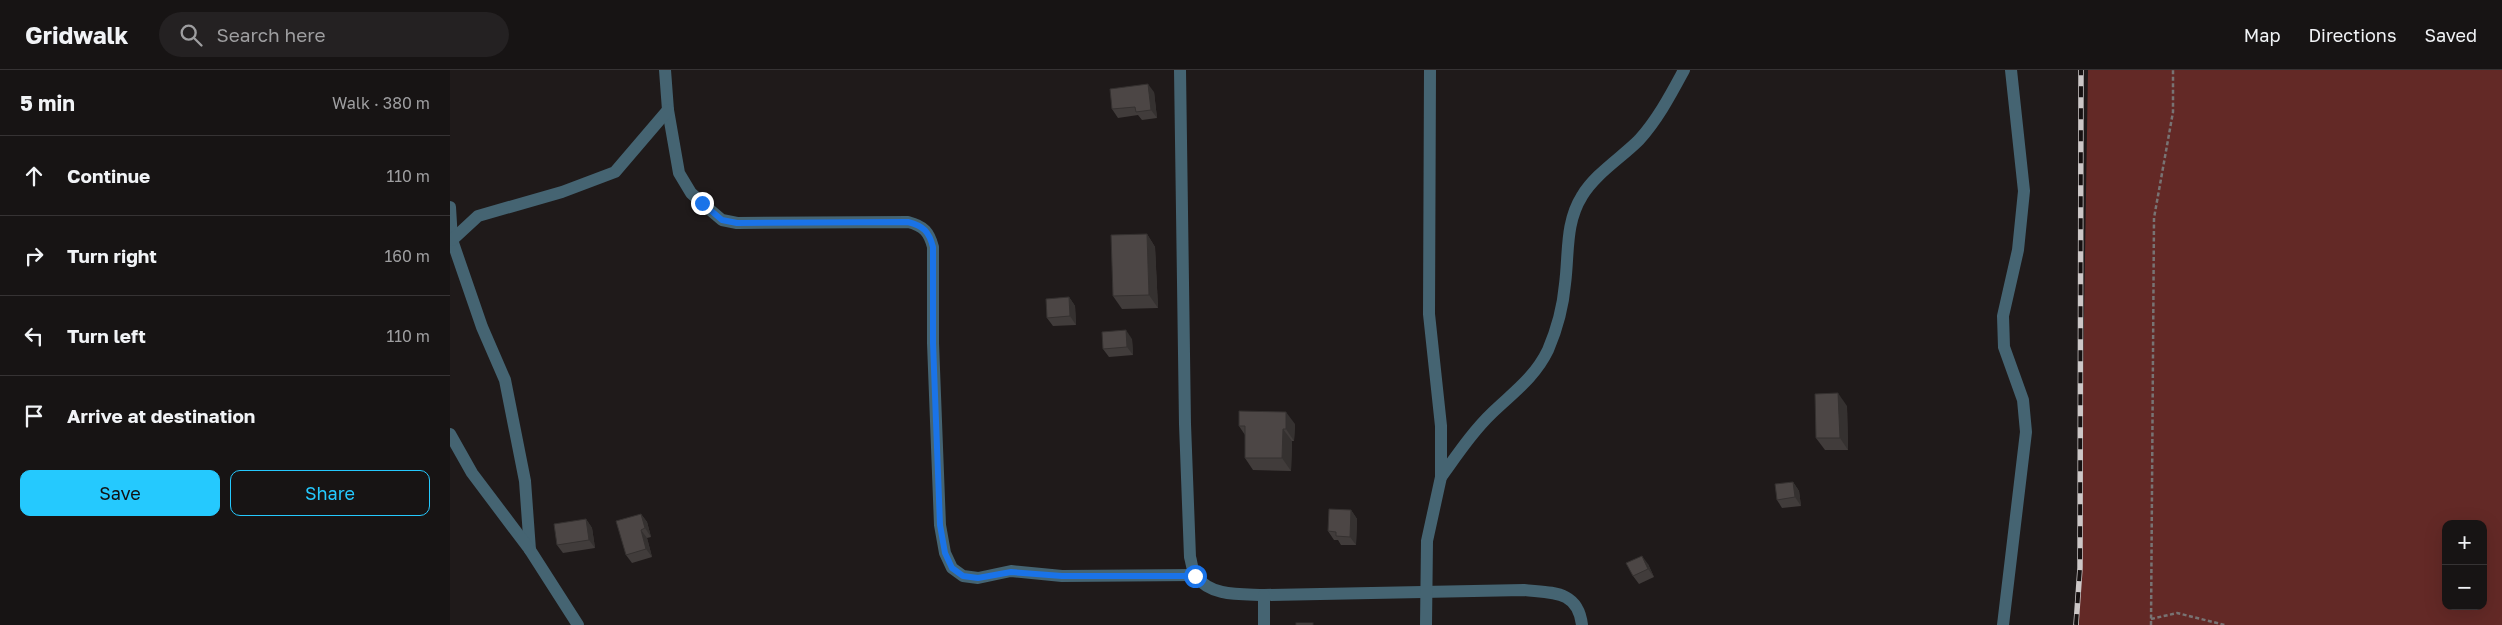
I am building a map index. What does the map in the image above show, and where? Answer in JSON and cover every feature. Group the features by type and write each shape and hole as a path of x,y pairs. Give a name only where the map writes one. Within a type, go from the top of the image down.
{"street":[{"path":"666,70 668,110 679,173 691,193 722,220 737,223 908,222 920,225 929,234 933,247 933,343 940,525 945,553 952,568 963,576 978,578 1011,572 1062,576 1195,576"},
{"path":"1180,70 1186,424 1190,557 1195,576 1205,586 1224,594 1264,595 1524,590 1561,595 1571,599 1577,606 1582,625"},
{"path":"1426,625 1427,541 1441,477 1441,426 1430,314 1430,70"},
{"path":"1441,477 1471,436 1494,411 1519,391 1538,369 1559,320 1565,284 1568,232 1575,209 1583,194 1639,139 1661,112 1684,70"},
{"path":"2003,625 2026,432 2023,400 2004,347 2003,316 2018,250 2024,191 2011,70"},
{"path":"452,240 478,216 562,192 615,172 668,110"},
{"path":"450,207 452,240 482,327 505,380 523,466 530,550"},
{"path":"450,434 472,472 530,550 578,625"},
{"path":"1264,595 1264,625"}],"path":[{"path":"2151,625 2154,218 2173,112 2173,70"},
{"path":"2152,619 2177,613 2225,625"}],"shaded area":[{"path":"2088,70 2502,70 2502,625 2076,625 2080,568"}],"building":[{"path":"1148,84 1151,110 1136,112 1135,107 1112,109 1110,89"},
{"path":"1147,234 1149,295 1113,296 1111,235"},
{"path":"1069,297 1070,316 1047,318 1046,299"},
{"path":"1126,330 1127,347 1103,349 1102,332"},
{"path":"1838,393 1840,438 1816,438 1815,394"},
{"path":"1239,411 1286,412 1286,429 1283,429 1282,458 1245,458 1245,426 1239,426"},
{"path":"1793,482 1795,497 1777,500 1775,484"},
{"path":"1329,509 1351,510 1350,537 1336,536 1336,532 1328,531"},
{"path":"641,514 645,528 641,530 646,549 626,555 616,521"},
{"path":"586,519 589,540 557,545 554,524"},
{"path":"1642,556 1648,569 1633,576 1626,563"},
{"path":"1296,623 1313,623 1313,625 1296,625"}],"railway":[{"path":"2076,625 2080,568 2081,70"}],"route":[{"path":"702,203 722,220 737,223 908,222 920,225 929,234 933,247 933,343 940,525 945,553 952,568 963,576 978,578 1011,572 1062,576 1195,576"}]}
